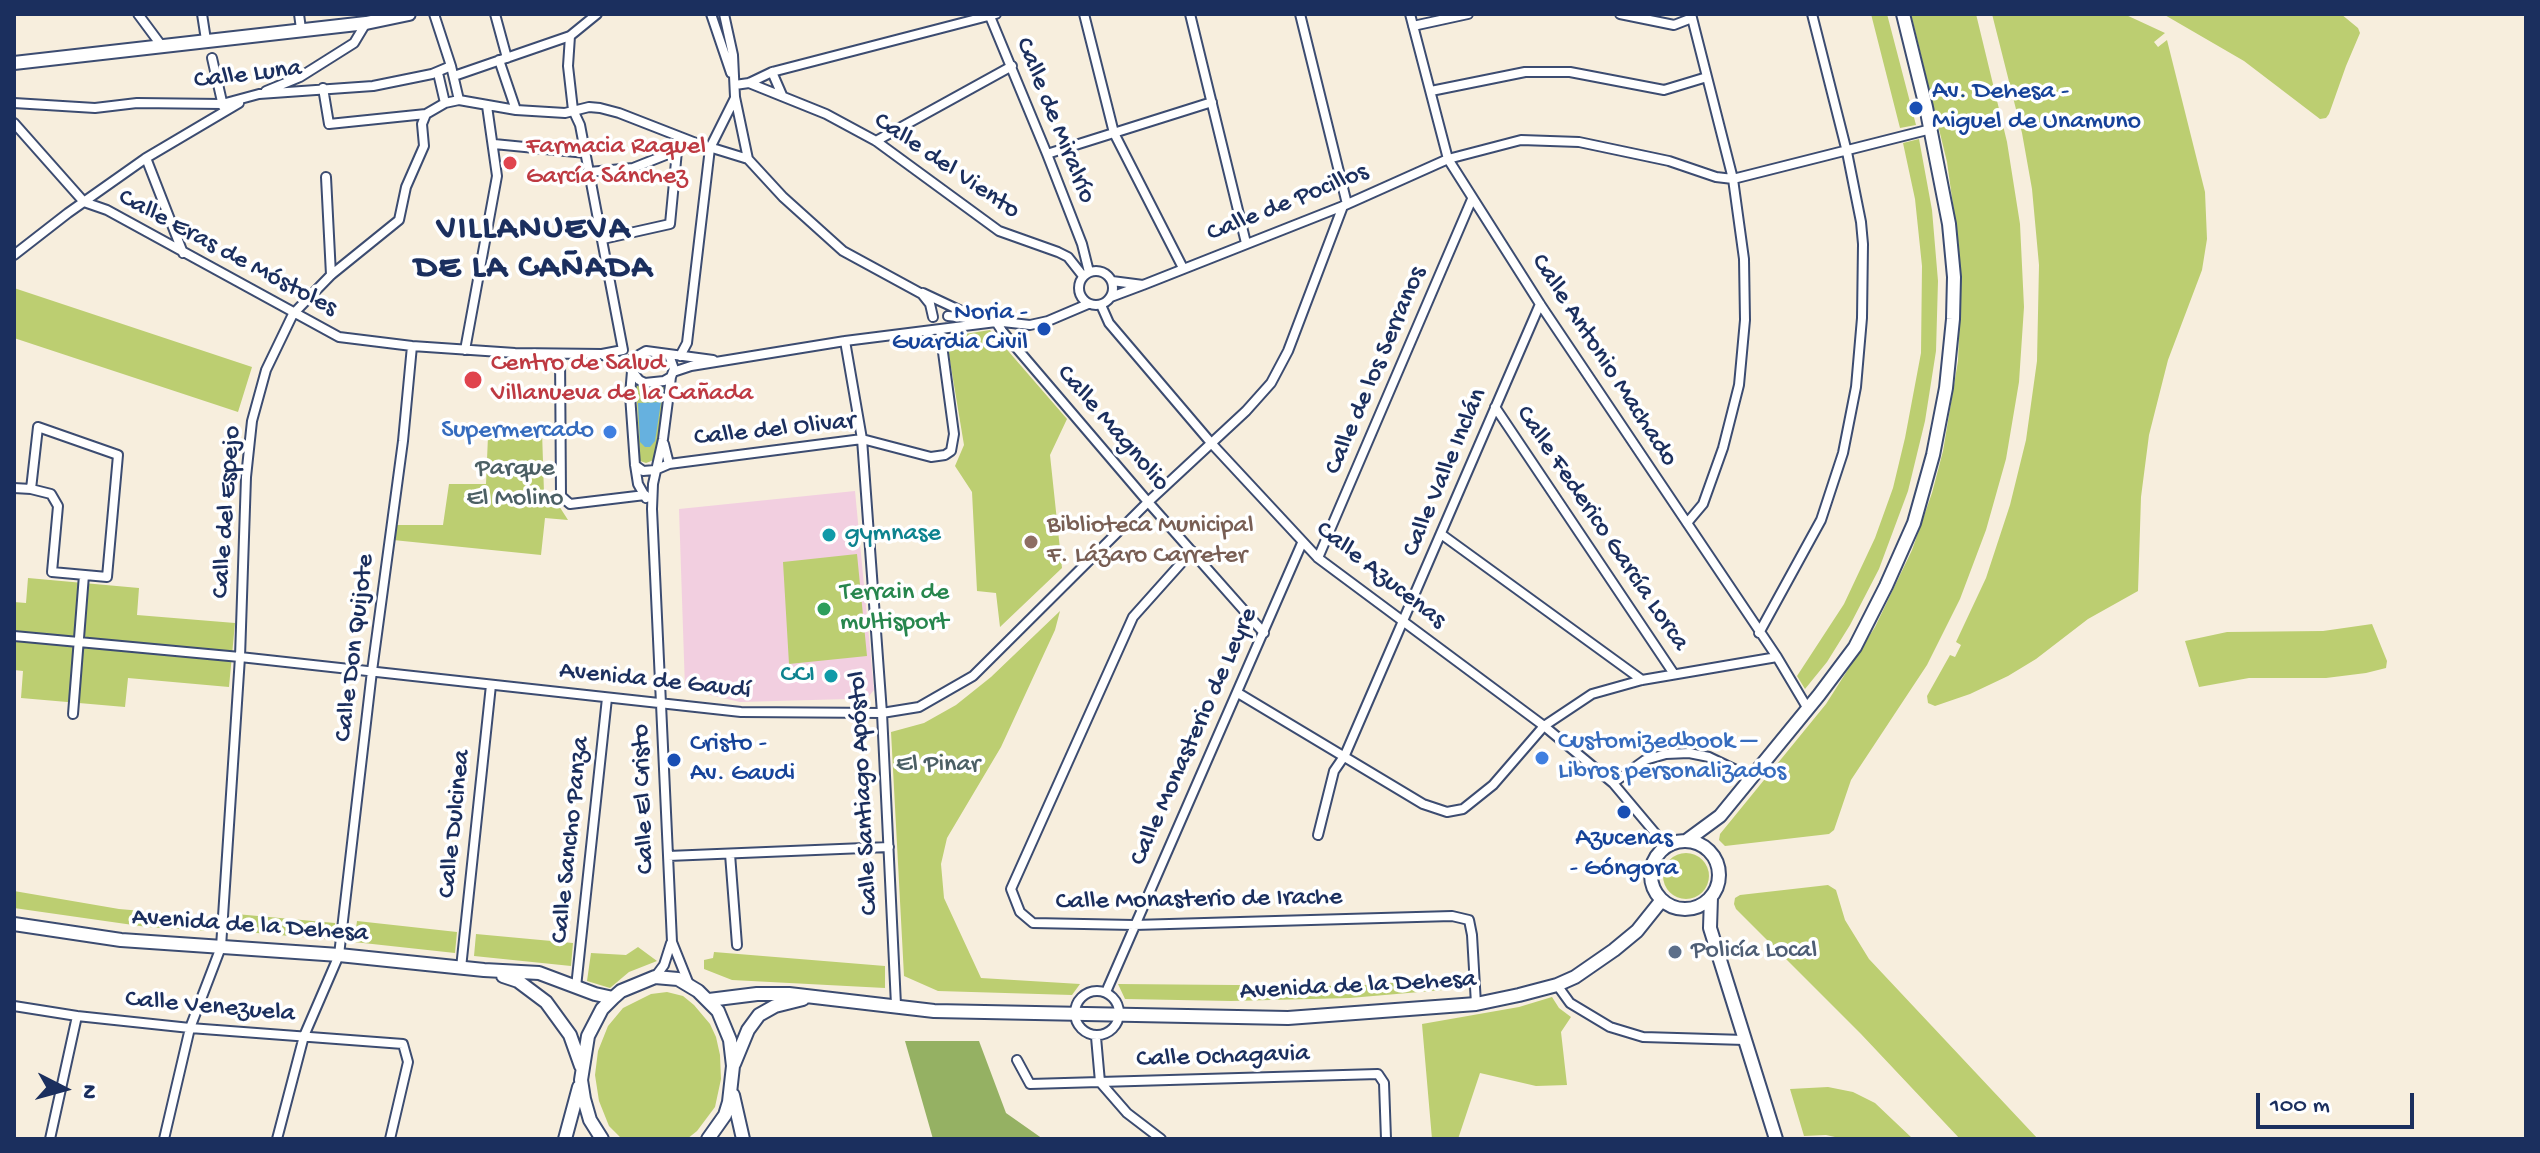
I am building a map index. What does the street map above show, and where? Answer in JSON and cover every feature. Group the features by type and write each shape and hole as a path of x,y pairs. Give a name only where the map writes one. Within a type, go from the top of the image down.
{"street":[{"path":"138,14 161,45"},
{"path":"202,14 206,40"},
{"path":"299,14 301,29"},
{"path":"14,63 409,14"},
{"path":"434,14 459,100"},
{"path":"495,14 516,110"},
{"name":"Calle Luna","path":"14,103 95,108 137,103 223,107 259,94 373,86 503,59 570,36 597,14"},
{"path":"711,14 735,85"},
{"path":"724,14 733,55 735,97 748,159 783,197 843,251 918,291 979,318"},
{"path":"1084,14 1114,133 1183,268"},
{"path":"1190,14 1246,243"},
{"path":"1300,14 1345,205"},
{"name":"Calle Antonio Machado","path":"1410,14 1448,159 1540,304 1777,657 1808,709"},
{"path":"1413,26 1468,14"},
{"path":"1620,14 1674,25 1691,16 1733,179 1744,274 1745,320 1739,385 1723,448 1703,504 1687,523"},
{"path":"1759,633 1821,520 1843,453 1856,387 1862,318 1863,244 1847,152 1812,14"},
{"path":"1686,841 1698,843 1708,850 1716,861 1719,873 1718,886 1711,897 1703,905 1692,909 1670,907 1661,901 1652,888 1650,872 1655,857 1666,846 1686,841 1720,816 1855,647 1914,523 1933,455 1946,388 1954,277 1949,224 1931,129 1903,14"},
{"path":"735,85 749,83 772,72 992,15"},
{"name":"Calle de Miralrío","path":"992,15 1082,244 1086,274"},
{"path":"259,94 300,77 354,43 373,19"},
{"path":"570,36 568,66 573,110 586,153 623,350 635,377 645,383 659,383 691,366 914,331 996,322"},
{"path":"14,255 146,158 223,107 212,58"},
{"path":"876,141 1012,66"},
{"path":"772,72 782,95"},
{"path":"1431,91 1525,72 1570,72 1664,90 1707,77"},
{"path":"438,73 445,103"},
{"name":"Calle del Viento","path":"749,83 826,114 876,141 999,231 1068,257"},
{"path":"323,88 329,124 426,114 445,103 459,100 516,110 565,113 600,108 748,159"},
{"path":"680,356 687,343 710,148 735,97"},
{"path":"1047,154 1212,102"},
{"path":"465,350 497,176 487,106"},
{"name":"Calle del Espejo","path":"164,1139 190,1028 221,947 240,657 246,477 252,421 266,370 293,314 331,275 399,220 406,187 424,146 422,124 426,114"},
{"name":"Calle Eras de Móstoles","path":"14,123 84,202 107,210 339,337 465,350 560,354 602,354 623,350"},
{"path":"1733,179 1931,129"},
{"name":"Calle de Pocillos","path":"1111,297 1345,205 1448,159 1521,140 1579,142 1669,161 1716,177 1733,179"},
{"path":"589,172 633,168 696,143"},
{"path":"494,144 586,153"},
{"path":"603,239 670,224 677,151"},
{"path":"146,158 183,253"},
{"path":"326,177 331,275"},
{"name":"Calle de los Serranos","path":"1318,558 1472,199"},
{"name":"Avenida de Gaudí","path":"14,636 240,657 741,712 882,713 919,707 973,676 1148,502 1246,411 1271,383 1288,351 1345,205"},
{"name":"Calle de Miralrío","path":"1068,257 1082,244"},
{"path":"1068,257 1086,274"},
{"path":"1088,304 1080,297 1078,286 1086,274 1102,272 1112,281 1143,285"},
{"path":"914,331 940,312 996,322 1042,323 1088,304 1101,305 1111,297 1112,281"},
{"path":"918,291 929,301 933,319 942,329"},
{"path":"936,298 950,321 942,329"},
{"name":"Calle Valle Inclán","path":"1318,835 1334,771 1345,755 1540,304"},
{"name":"Calle Azucenas","path":"1101,305 1109,323 1302,543 1544,726 1613,783 1666,846"},
{"name":"Calle Magnolio","path":"996,322 1264,633"},
{"name":"Calle del Olivar","path":"655,470 669,464 862,439 931,457 951,451 954,434 942,329"},
{"name":"Calle Santiago Apóstol","path":"845,341 862,439 882,713 896,1005"},
{"name":"Calle Don Quijote","path":"277,1139 304,1036 339,955 412,346"},
{"path":"631,365 646,351 654,350 669,355 722,361"},
{"path":"560,354 561,496 570,504 645,495"},
{"name":"Calle Eras de Móstoles","path":"602,354 631,365"},
{"path":"669,355 674,363 672,375"},
{"name":"Calle El Cristo","path":"631,365 635,465 638,484 652,509"},
{"name":"Calle El Cristo","path":"672,375 663,439 655,470 652,509 672,942 688,983"},
{"name":"Calle Federico García Lorca","path":"1495,407 1674,674"},
{"path":"14,488 51,494 58,506 52,572 107,577 118,455 38,427 31,489"},
{"name":"Calle del Olivar","path":"663,439 669,464"},
{"path":"635,465 643,471 655,470"},
{"path":"1441,534 1642,680"},
{"name":"Calle Monasterio de Leyre","path":"1106,992 1302,543"},
{"name":"Calle Monasterio de Irache","path":"1192,551 1133,617 1011,889 1020,912 1033,923 1134,925 1452,916 1469,920 1476,1004"},
{"path":"73,714 84,575"},
{"path":"1238,693 1423,804 1447,812 1463,809 1493,785 1544,726 1592,694 1642,680 1777,657"},
{"name":"Calle Dulcinea","path":"461,968 491,685"},
{"name":"Calle Sancho Panza","path":"576,987 607,698"},
{"path":"1613,783 1645,760 1678,753 1709,757 1749,780"},
{"path":"1708,850 1720,816"},
{"path":"668,856 889,847"},
{"path":"730,854 737,945"},
{"path":"1711,897 1710,928 1776,1139"},
{"name":"Avenida de la Dehesa","path":"709,1000 757,994 934,1011 1288,1018 1476,1004 1557,985 1575,977 1637,931 1661,901"},
{"path":"1692,909 1710,928"},
{"name":"Avenida de la Dehesa","path":"14,924 121,940 539,973 613,998"},
{"name":"Calle El Cristo","path":"655,977 664,965 672,942"},
{"name":"Avenida de la Dehesa","path":"484,970 518,981 546,1002 570,1035 582,1074 590,1120 602,1139"},
{"path":"565,1139 582,1074 588,1036 602,1009 621,991 655,977 688,983 709,1000 727,1032 733,1066 732,1089 725,1115 708,1139"},
{"path":"1557,985 1570,1003 1610,1027 1643,1037 1745,1040"},
{"path":"1092,991 1106,992 1116,1001 1120,1016 1110,1032 1096,1037 1085,1033 1074,1015 1078,1001 1092,991"},
{"name":"Avenida de la Dehesa","path":"733,1066 748,1030 759,1015 775,1006 812,997"},
{"name":"Calle Venezuela","path":"14,1006 190,1028 403,1044 408,1062 390,1139"},
{"path":"50,1139 77,1016"},
{"path":"1096,1037 1100,1082 1127,1113 1161,1139"},
{"name":"Calle Ochagavia","path":"1017,1060 1030,1084 1378,1074 1384,1083 1386,1139"},
{"path":"732,1089 743,1139"}],"shaded area":[{"path":"855,491 874,690 869,696 740,702 685,689 679,509"}],"green space":[{"path":"1871,14 1887,14 1916,125 1900,128"},
{"path":"1911,14 1976,14 2007,142 2020,224 2024,307 2019,382 2006,459 1986,530 1960,599 1927,665 1851,780 1834,830 1829,834 1725,846 1719,840 1720,834 1826,704 1875,627 1912,550 1943,451 1958,361 1959,248 1947,162"},
{"path":"1992,14 2124,14 2165,33 2154,42 2158,47 2167,40 2205,192 2207,239 2202,270 2168,360 2149,435 2141,497 2138,591 2088,619 2036,659 2008,676 1935,706 1928,703 1927,696 1950,655 1955,657 1961,645 1956,642 1986,578 2010,505 2026,440 2037,361 2039,265 2032,189 2022,133"},
{"path":"2163,14 2341,14 2360,33 2329,114 2320,119 2244,61"},
{"path":"1919,139 1932,210 1938,281 1936,351 1925,421 1908,491 1879,569 1850,625 1827,662 1805,689 1797,676 1844,604 1875,538 1893,488 1905,438 1921,353 1922,266 1915,199 1903,143"},
{"path":"14,288 252,367 238,412 14,338"},
{"path":"990,330 1067,419 1050,455 1062,568 1000,627 996,593 977,591 972,492 955,466 964,445 946,337"},
{"path":"636,384 650,388 666,386 654,460 646,463 640,461"},
{"name":"Parque El Molino","path":"542,431 544,493 552,495 568,520 545,518 541,555 393,540 395,525 443,525 449,484 486,484 488,436"},
{"name":"Terrain de multisport","path":"857,554 867,656 789,664 783,562"},
{"path":"28,578 139,588 137,615 235,623 229,687 128,678 125,707 21,698 23,671 14,670 14,602 26,603"},
{"name":"El Pinar","path":"1060,611 1055,630 1001,747 947,838 941,864 944,898 981,978 1080,984 1072,995 938,991 904,976 891,732 924,723 956,705 991,677"},
{"path":"2372,624 2387,661 2386,668 2326,678 2249,678 2199,687 2185,641 2227,632 2323,631"},
{"path":"1686,853 1702,860 1709,876 1702,892 1686,899 1670,892 1663,876 1670,860"},
{"path":"1828,885 1836,890 1845,920 1869,959 2038,1139 1960,1139 1734,904 1735,898 1740,895"},
{"path":"14,891 119,909 212,917 211,931 147,927 14,908"},
{"path":"236,914 335,923 334,940 235,931"},
{"path":"357,921 457,932 455,953 354,942"},
{"path":"476,934 573,943 571,966 474,956"},
{"path":"638,947 657,961 629,972 610,988 587,981 591,953 626,955"},
{"path":"714,952 885,966 885,988 732,980 704,969 704,960 713,958"},
{"path":"1467,977 1466,988 1350,998 1231,1001 1125,999 1118,984 1351,986"},
{"path":"667,992 683,996 694,1005 710,1024 716,1037 721,1079 715,1107 687,1139 622,1139 609,1126 599,1101 595,1075 598,1051 608,1026 623,1008 651,994"},
{"path":"1552,997 1559,1008 1571,1017 1561,1032 1567,1085 1536,1086 1480,1073 1458,1139 1432,1139 1422,1024 1519,1007"},
{"path":"905,1041 979,1041 1006,1113 1043,1139 933,1139"},
{"path":"1828,1087 1853,1092 1875,1103 1913,1139 1804,1136 1790,1089"}],"water":[{"path":"661,402 655,441 650,447 645,447 640,442 638,403"}],"place":[{"name":"Av. Dehesa - Miguel de Unamuno","path":"1916,108"},
{"name":"Farmacia Raquel García Sánchez","path":"510,163"},
{"name":"Noria - Guardia Civil","path":"1044,329"},
{"name":"Centro de Salud Villanueva de la Cañada","path":"473,380"},
{"name":"Supermercado","path":"610,432"},
{"name":"gymnase","path":"829,535"},
{"name":"Biblioteca Municipal F. Lázaro Carreter","path":"1031,542"},
{"name":"Terrain de multisport","path":"824,609"},
{"name":"CCI","path":"831,676"},
{"name":"Customizedbook – Libros personalizados","path":"1542,758"},
{"name":"Cristo - Av. Gaudi","path":"674,760"},
{"name":"Azucenas - Góngora","path":"1624,812"},
{"name":"Policía Local","path":"1675,952"}],"district":[{"name":"VILLANUEVA DE LA CAÑADA","path":"534,250"}]}
